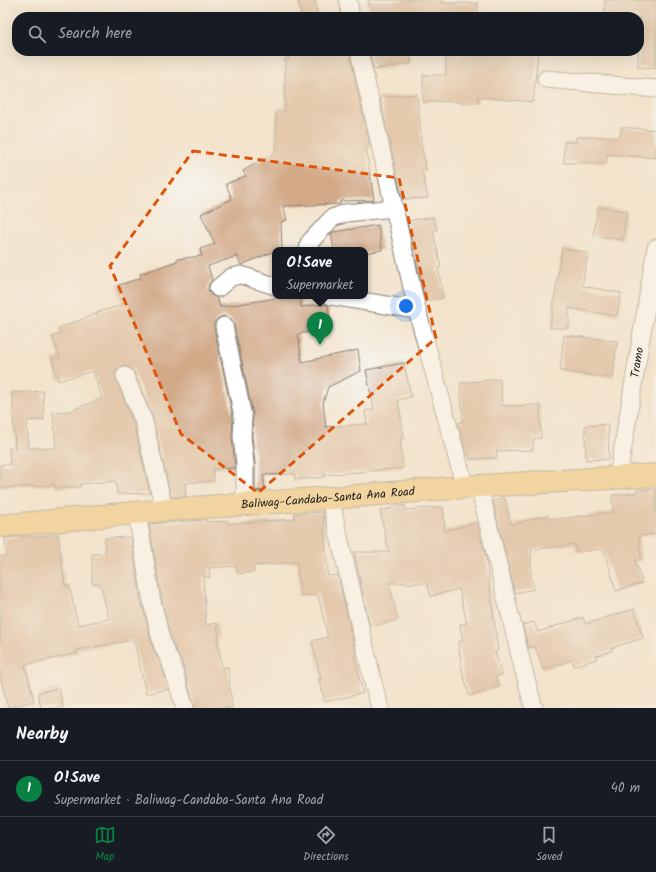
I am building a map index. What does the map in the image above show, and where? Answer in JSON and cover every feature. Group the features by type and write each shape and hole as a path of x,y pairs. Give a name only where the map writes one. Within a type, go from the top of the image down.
{"main road":[{"name":"Baliwag-Candaba-Santa Ana Road","path":"0,526 164,510 472,486 656,475"}],"street":[{"path":"348,0 350,12"},
{"path":"360,56 417,310 472,486 534,708"},
{"path":"546,79 656,89"},
{"path":"308,247 309,242 332,218 346,213 394,208"},
{"name":"Tramo","path":"618,477 656,248"},
{"path":"218,288 231,277 241,276 272,285"},
{"path":"349,299 417,310"},
{"path":"224,326 243,417 242,436 245,464 245,504"},
{"path":"125,376 144,422 164,510"},
{"path":"330,498 380,708"},
{"path":"137,513 151,597 162,644 171,663 185,708"}],"highlighted area":[{"path":"193,151 399,178 436,338 258,493 181,434 110,266"}],"building":[{"path":"298,0 315,0 317,12 300,12"},
{"path":"368,0 441,0 441,3 478,3 478,12 370,12"},
{"path":"605,0 656,0 656,68 638,67 638,56 644,56 644,12 604,12"},
{"path":"289,56 350,56 370,147 366,148 374,200 340,201 340,204 283,206 287,220 281,222 282,247 272,247 272,252 241,265 237,256 208,266 212,280 209,284 208,290 211,295 217,298 220,307 272,299 300,299 301,307 325,304 328,305 331,329 298,334 302,362 358,350 361,371 328,387 323,403 326,427 367,424 365,411 374,409 366,370 404,363 411,397 398,400 404,437 400,438 403,468 324,475 324,477 295,480 295,474 263,475 265,490 255,491 255,464 252,436 253,415 234,324 231,319 222,316 214,323 214,328 233,418 232,437 235,468 213,469 214,481 185,483 186,496 171,497 153,418 134,372 131,368 126,366 121,367 115,374 134,425 150,493 117,494 116,481 80,484 80,487 55,488 55,485 0,488 0,465 10,464 9,448 15,448 12,393 43,391 44,420 27,421 29,448 56,448 53,412 70,411 102,398 93,371 58,381 52,359 60,357 52,337 61,333 59,328 98,312 123,305 116,286 141,278 140,274 177,261 177,259 202,256 200,249 215,244 201,214 232,199 226,184 246,176 243,171 276,152 276,111 285,111 285,59 289,59"},
{"path":"370,56 410,56 411,63 374,70"},
{"path":"446,56 538,56 533,102 478,97 478,103 459,103 459,101 423,102 423,75 446,75"},
{"path":"417,94 420,138 426,171 422,171 428,198 402,199 380,97"},
{"path":"621,127 656,130 656,158 607,154 607,163 564,163 564,142 576,142 576,137 620,137"},
{"path":"598,207 627,211 622,240 593,235"},
{"path":"433,217 437,230 433,231 441,267 438,267 443,298 425,301 407,221"},
{"path":"378,225 382,250 368,252 368,247 333,247 331,233"},
{"path":"562,248 588,253 582,286 621,293 617,316 569,308 569,328 550,328"},
{"path":"564,335 617,341 613,378 560,371"},
{"path":"500,379 502,406 540,405 541,438 533,438 533,450 496,451 497,458 469,459 469,454 466,454 458,424 463,422 460,383"},
{"path":"608,424 609,459 586,460 585,426"},
{"path":"656,489 656,534 639,536 641,560 635,560 642,583 616,591 604,549 576,552 575,544 531,550 531,578 534,589 515,593 493,501 505,498 511,525 535,518 549,516 549,519 557,519 613,512 612,495 637,493 637,490"},
{"path":"405,505 406,510 443,507 445,531 477,522 486,558 498,651 495,652 502,675 496,677 499,687 470,696 463,675 458,642 463,641 460,624 467,623 459,589 431,596 427,583 389,583 398,620 370,627 354,552 389,552 380,511"},
{"path":"323,512 328,576 338,575 363,693 325,702 312,641 328,637 318,595 300,596 297,562 253,566 254,572 238,574 237,566 209,568 210,577 203,577 206,625 217,623 219,638 217,638 222,668 228,667 232,708 195,708 181,660 171,641 161,595 149,524 206,520 206,522 228,521 228,524 295,519 294,514"},
{"path":"58,534 65,586 69,585 78,625 109,619 100,584 92,584 92,554 105,554 105,538 131,537 141,599 152,646 162,667 169,689 146,694 134,640 77,650 78,653 25,665 34,701 8,708 0,676 0,556 7,556 5,538"},
{"path":"634,609 643,638 611,648 612,651 596,656 597,659 574,666 572,660 543,670 535,646 528,648 523,625 534,622 538,632 583,617 585,624"},
{"path":"59,688 63,708 41,708 38,693"}],"place":[{"name":"O!Save","path":"320,345"}]}
